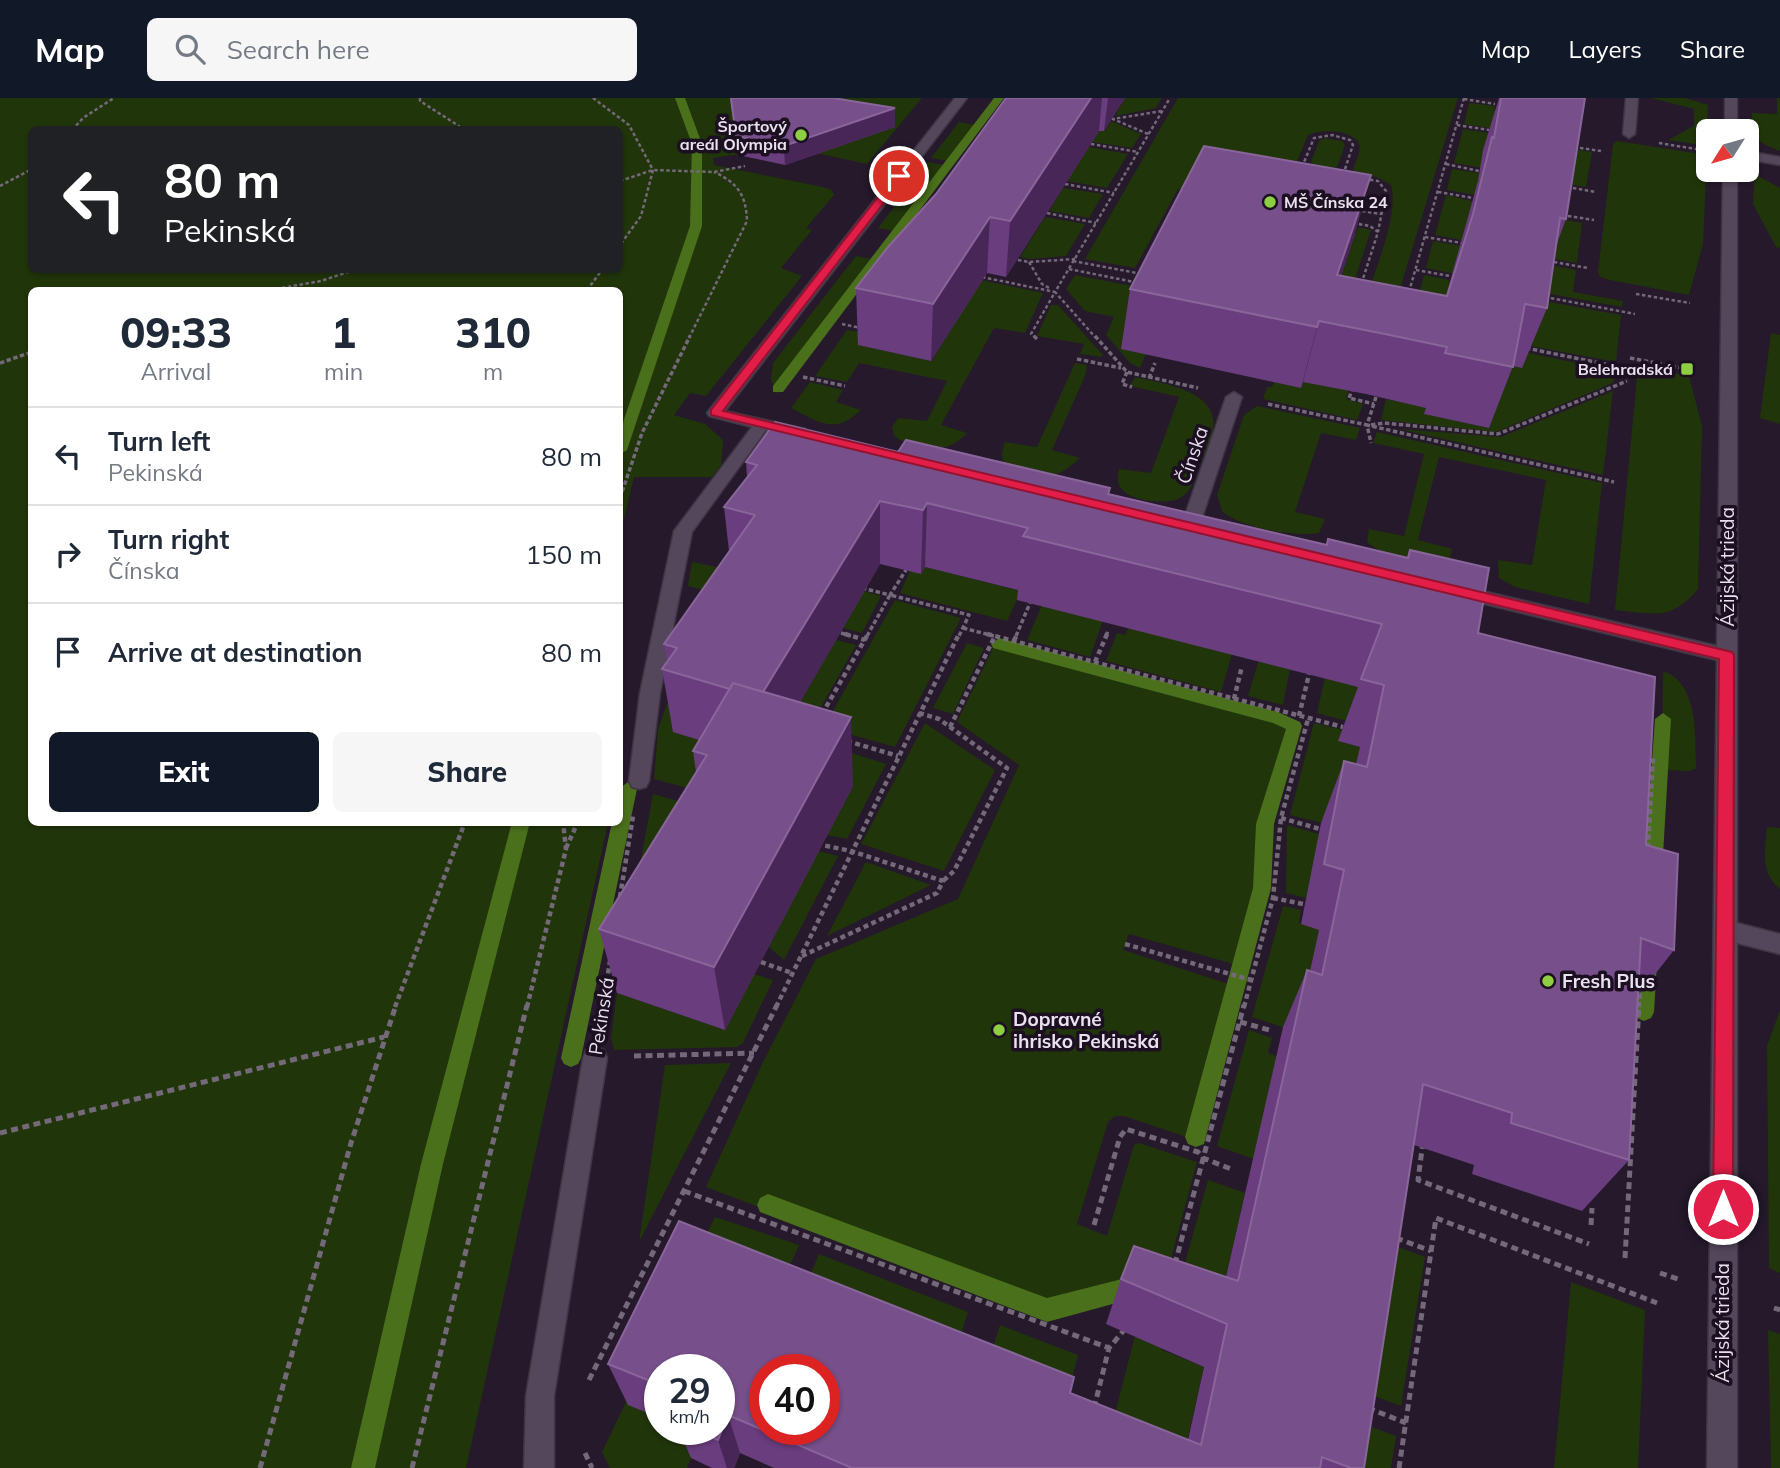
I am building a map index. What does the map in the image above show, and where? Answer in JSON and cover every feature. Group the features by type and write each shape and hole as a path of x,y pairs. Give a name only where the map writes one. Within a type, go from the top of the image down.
{"street":[{"path":"816,437 715,413 961,98"},
{"path":"1629,134 1632,98"},
{"path":"1731,98 1731,119"},
{"path":"1759,157 1780,160"},
{"name":"Ázijská trieda","path":"1722,1468 1730,182"},
{"name":"Čínska","path":"1190,527 1234,397"},
{"path":"639,781 650,693 683,531 762,424"},
{"path":"1441,587 1727,655"},
{"path":"1725,930 1780,944"},
{"name":"Pekinská","path":"539,1468 540,1396 595,1058"}],"path":[{"path":"76,126 83,118 114,98"},
{"path":"420,98 420,101 459,126"},
{"path":"593,98 629,125 653,170 641,216 623,241"},
{"path":"1037,339 1031,334 1170,98"},
{"path":"1408,296 1464,99 1495,104"},
{"path":"1148,134 1113,119 1162,111"},
{"path":"1457,125 1489,130"},
{"path":"1302,168 1314,138 1326,134 1350,140 1353,145 1339,185"},
{"path":"1091,144 1138,152"},
{"path":"1566,145 1601,150"},
{"path":"1446,164 1479,171"},
{"path":"623,180 653,170 714,172 746,166"},
{"path":"0,186 28,171"},
{"path":"623,489 642,433 747,221 747,199 738,185 714,172"},
{"path":"1343,175 1378,181 1384,185 1386,191 1378,232 1360,288"},
{"path":"1065,184 1114,193"},
{"path":"1559,186 1596,192"},
{"path":"1438,192 1473,198"},
{"path":"1344,207 1381,214"},
{"path":"1047,214 1096,223"},
{"path":"1554,214 1594,220"},
{"path":"1343,221 1370,226 1378,232"},
{"path":"1425,237 1462,243"},
{"path":"1018,260 1074,260 1149,275"},
{"path":"1547,261 1588,268"},
{"path":"1029,262 1042,284 1055,292 1127,373 1122,384 1132,387"},
{"path":"1069,269 1147,285"},
{"path":"1416,270 1450,276"},
{"path":"287,287 321,281 345,273"},
{"path":"973,275 1055,292"},
{"path":"1636,294 1690,303"},
{"path":"1534,295 1635,314"},
{"path":"842,324 869,330"},
{"path":"1525,348 1629,369"},
{"path":"0,363 28,353"},
{"path":"1630,358 1687,369"},
{"path":"1077,359 1122,368"},
{"path":"1149,377 1156,363"},
{"path":"1357,375 1349,398 1374,404"},
{"path":"803,377 845,386"},
{"path":"1367,425 1384,423 1498,434 1627,381"},
{"path":"1371,443 1367,425 1376,397"},
{"path":"1262,403 1614,482"},
{"path":"819,720 906,570"},
{"path":"588,1383 969,615 855,586"},
{"path":"1014,641 1030,603"},
{"path":"963,628 1343,727"},
{"path":"1095,663 1108,631"},
{"path":"841,633 865,640"},
{"path":"950,727 995,636"},
{"path":"1299,716 1311,663"},
{"path":"1234,699 1242,666"},
{"path":"800,957 937,893 943,881 954,871 1007,768 939,719 919,713"},
{"path":"1173,1270 1273,898 1281,818 1308,719"},
{"path":"837,738 898,756"},
{"path":"1634,753 1653,758 1648,855"},
{"path":"619,902 639,781"},
{"path":"1281,818 1320,829"},
{"path":"260,1468 294,1356 308,1291 385,1037 464,826"},
{"path":"563,826 566,849"},
{"path":"412,1468 566,849 576,826"},
{"path":"822,845 850,851 943,881"},
{"path":"1273,898 1303,904"},
{"path":"1125,944 1251,980"},
{"name":"Pekinská","path":"595,1058 611,954"},
{"path":"761,962 792,973"},
{"path":"1625,1258 1641,980"},
{"path":"1240,1022 1273,1031"},
{"path":"0,1133 385,1037"},
{"path":"595,1058 754,1052"},
{"path":"1094,1226 1120,1137 1126,1129 1198,1152 1203,1158 1230,1169"},
{"path":"1425,1131 1418,1180 1589,1244"},
{"path":"684,1191 1110,1348"},
{"path":"1591,1225 1592,1208"},
{"path":"1399,1468 1436,1218 1657,1303"},
{"path":"1386,1234 1431,1251"},
{"path":"1660,1273 1682,1280"},
{"path":"1093,1413 1110,1348 1132,1323"},
{"path":"1359,1405 1406,1423"},
{"path":"580,1445 592,1468"}],"green space":[{"path":"0,98 922,98 867,164 811,152 794,162 786,163 742,155 713,158 714,165 823,187 832,190 834,195 806,228 812,230 781,268 802,276 706,396 690,393 674,415 705,424 723,440 721,465 712,477 634,477 623,523 623,287 28,287 28,826 607,826 466,1468 0,1468"},
{"path":"1125,98 1162,98 1156,108 1115,116"},
{"path":"1178,98 1458,98 1396,302 1367,296 1389,225 1393,197 1391,185 1379,178 1353,171 1359,144 1350,135 1336,132 1308,135 1286,187 1299,202 1361,214 1358,221 1178,189 1135,268 1085,259"},
{"path":"1651,98 1685,98 1708,105 1708,119 1696,119 1696,144 1668,140 1694,126 1694,109"},
{"path":"1777,98 1780,98 1780,151 1759,140 1759,119 1752,119 1752,113 1777,114"},
{"path":"1469,103 1495,106 1494,110 1506,112 1502,130 1464,124"},
{"path":"1111,121 1141,134 1132,148 1092,142 1099,131 1105,131"},
{"path":"959,122 980,126 953,162 931,158"},
{"path":"1463,129 1489,133 1493,170 1454,163"},
{"path":"1325,138 1342,141 1345,145 1337,167 1324,169 1311,162 1319,141"},
{"path":"1617,141 1696,153 1696,182 1706,182 1703,244 1689,295 1600,277 1598,272 1613,144"},
{"path":"1089,147 1128,154 1107,188 1067,181"},
{"path":"1566,148 1592,152 1586,187 1560,183"},
{"path":"928,162 950,166 931,190 910,186"},
{"path":"1452,169 1479,173 1487,197 1447,190"},
{"path":"1759,177 1780,188 1780,248 1776,247 1753,204 1754,182 1759,182"},
{"path":"1063,188 1103,194 1089,218 1049,211"},
{"path":"907,190 928,194 900,232 878,228"},
{"path":"1446,195 1472,201 1476,243 1435,235"},
{"path":"1045,217 1085,224 1066,256 1030,259 1020,257"},
{"path":"1554,218 1582,223 1577,263 1547,258"},
{"path":"1358,227 1371,230 1351,291 1337,289"},
{"path":"1433,241 1462,246 1461,275 1426,268"},
{"path":"856,256 878,260 777,394 771,379 773,363"},
{"path":"900,263 1043,293 1025,333 994,328 941,425 967,433 942,448 912,445 894,436 892,427 898,418 927,421 947,381 859,363 847,382 815,376 847,330 866,333 859,345 932,361 963,310"},
{"path":"1546,264 1576,270 1573,292 1623,301 1622,307 1534,291"},
{"path":"1075,275 1179,295 1122,348 1146,354 1140,368 1130,363 1106,335 1114,317 1085,311 1066,289"},
{"path":"1424,275 1459,285 1449,327 1412,320"},
{"path":"1533,299 1621,315 1616,362 1525,345"},
{"path":"1051,305 1058,305 1102,357 1080,354 1084,344 1037,336"},
{"path":"1365,333 1346,399 1363,404 1357,420 1263,399 1267,387 1272,387 1274,382 1301,387 1316,346"},
{"path":"1771,333 1780,335 1780,424 1760,418"},
{"path":"1524,352 1615,371 1613,383 1496,432 1381,420 1386,399 1411,404 1427,403 1425,414 1489,428 1502,364"},
{"path":"1075,363 1087,365 1085,376 1052,450 1080,458 1063,471 1052,475 1010,467 1003,461 1002,456 1005,442 1037,447"},
{"path":"1658,370 1689,376 1702,426 1698,589 1689,599 1670,611 1651,614 1615,610 1637,377 1641,371"},
{"path":"1135,377 1186,390 1207,405 1212,415 1212,433 1195,479 1187,493 1178,499 1163,502 1137,498 1129,495 1119,485 1119,469 1151,473 1179,397 1130,386"},
{"path":"810,382 843,390 836,402 861,410 843,422 827,424 791,408"},
{"path":"1613,391 1603,475 1399,429 1501,437"},
{"path":"1257,406 1360,428 1356,440 1321,433 1295,512 1325,519 1319,533 1297,534 1269,530 1242,522 1222,511 1217,495 1244,415"},
{"path":"1377,432 1602,483 1589,604 1515,587 1499,578 1498,560 1532,565 1546,480 1439,457 1418,540 1452,549 1449,562 1426,564 1405,561 1376,549 1367,542 1369,529 1404,536 1424,454 1373,443"},
{"path":"692,562 731,570 755,604 688,586"},
{"path":"925,567 1021,591 1007,621 900,593 910,571 921,574"},
{"path":"860,590 881,596 862,633 843,628"},
{"path":"1045,598 1103,620 1090,657 1027,640"},
{"path":"895,600 961,618 895,747 824,727"},
{"path":"1129,627 1232,654 1221,692 1106,661 1117,633 1125,635"},
{"path":"836,640 856,645 812,723 791,717"},
{"path":"997,640 1280,716 1296,724 1299,731 1272,822 1272,873 1247,968 1129,934 1123,950 1241,988 1201,1142 1124,1116 1115,1116 1108,1122 1077,1224 1107,1236 1134,1145 1139,1143 1197,1162 1164,1285 1048,1317 706,1187 763,1062 816,959 958,899 1019,765 957,722"},
{"path":"967,643 984,648 953,714 933,708"},
{"path":"1259,660 1290,669 1283,705 1248,696"},
{"path":"1666,672 1677,679 1690,701 1695,729 1696,768 1690,771 1662,770 1663,673"},
{"path":"1325,677 1373,689 1365,726 1317,713"},
{"path":"667,704 688,711 757,757 731,800 654,779 658,729"},
{"path":"925,723 995,770 944,871 861,844"},
{"path":"1314,723 1343,730 1341,742 1360,747 1342,828 1290,815"},
{"path":"783,731 886,764 847,839 827,835 853,786"},
{"path":"653,794 710,810 633,902"},
{"path":"1287,825 1319,834 1326,903 1286,893"},
{"path":"1767,827 1780,828 1780,889 1769,876 1765,861"},
{"path":"818,851 838,856 784,960 769,947"},
{"path":"866,862 931,885 827,936"},
{"path":"1283,906 1301,910 1299,923 1319,930 1297,1032 1252,1017"},
{"path":"754,974 773,980 743,1043 737,1047 614,1050 611,1038 617,993 725,1030"},
{"path":"1780,1010 1780,1273 1769,1268 1767,1046"},
{"path":"1249,1030 1272,1038 1268,1053 1291,1061 1254,1159 1217,1146"},
{"path":"731,1063 639,1242 665,1065"},
{"path":"1208,1180 1245,1193 1215,1326 1172,1310"},
{"path":"715,1217 799,1245 774,1302 693,1269 652,1354 649,1354"},
{"path":"1374,1238 1425,1257 1401,1406 1350,1387"},
{"path":"819,1254 968,1312 949,1372 795,1310"},
{"path":"1571,1282 1645,1310 1638,1468 1554,1468"},
{"path":"1000,1325 1078,1355 1062,1417 981,1385"},
{"path":"1768,1330 1780,1334 1780,1468 1771,1468"},
{"path":"1136,1332 1164,1342 1162,1350 1204,1367 1185,1450 1105,1452"},
{"path":"644,1365 644,1371 628,1404 644,1411 644,1445 697,1445 687,1468 610,1468 602,1452"},
{"path":"1345,1417 1396,1436 1391,1468 1336,1468"}],"building":[{"path":"731,98 833,98 895,108 784,146 736,136"},
{"path":"1006,98 1091,98 1010,221 990,217 933,304 856,288 888,247 936,194"},
{"path":"1501,98 1585,98 1566,219 1560,218 1547,308 1525,304 1513,367 1445,353 1447,347 1385,334 1319,321 1317,327 1130,289 1204,146 1371,175 1337,275 1447,296 1473,214 1492,137 1494,138"},
{"path":"775,422 898,452 906,440 1110,488 1108,494 1327,545 1328,539 1408,558 1410,550 1489,568 1478,633 1655,677 1646,845 1678,854 1674,950 1641,938 1629,1160 1511,1123 1512,1113 1423,1084 1364,1468 1351,1468 1322,1457 1320,1468 852,1468 798,1445 840,1445 840,1354 749,1354 749,1424 735,1418 735,1354 644,1354 644,1379 608,1364 679,1221 1074,1377 1070,1393 1201,1445 1227,1324 1121,1279 1134,1246 1238,1281 1307,970 1322,975 1344,870 1324,864 1344,761 1367,767 1384,685 1361,679 1382,624 1023,536 1028,528 927,503 923,510 880,501 763,692 733,683 730,689 662,669 677,648 664,644 755,515 724,507 757,465 746,462"},
{"path":"733,683 851,717 714,967 599,929 707,755 693,751"}],"waterway":[{"path":"623,441 696,226 697,144 680,98"},
{"path":"778,389 999,98"},
{"path":"999,644 1278,718 1294,726 1265,824 1262,888 1196,1137"},
{"path":"1653,872 1663,719"},
{"path":"623,813 628,789"},
{"path":"363,1468 432,1164 520,826"},
{"path":"571,1058 620,826"},
{"path":"1644,1012 1647,963"},
{"path":"768,1205 1047,1310 1138,1286"}],"place":[{"name":"Športový areál Olympia","path":"801,135"},
{"name":"MŠ Čínska 24","path":"1270,202"},
{"name":"Belehradská","path":"1687,369"},
{"name":"Fresh Plus","path":"1548,981"},
{"name":"Dopravné ihrisko Pekinská","path":"999,1030"}],"route":[{"path":"899,176 715,413 1727,655 1723,1209"}]}
